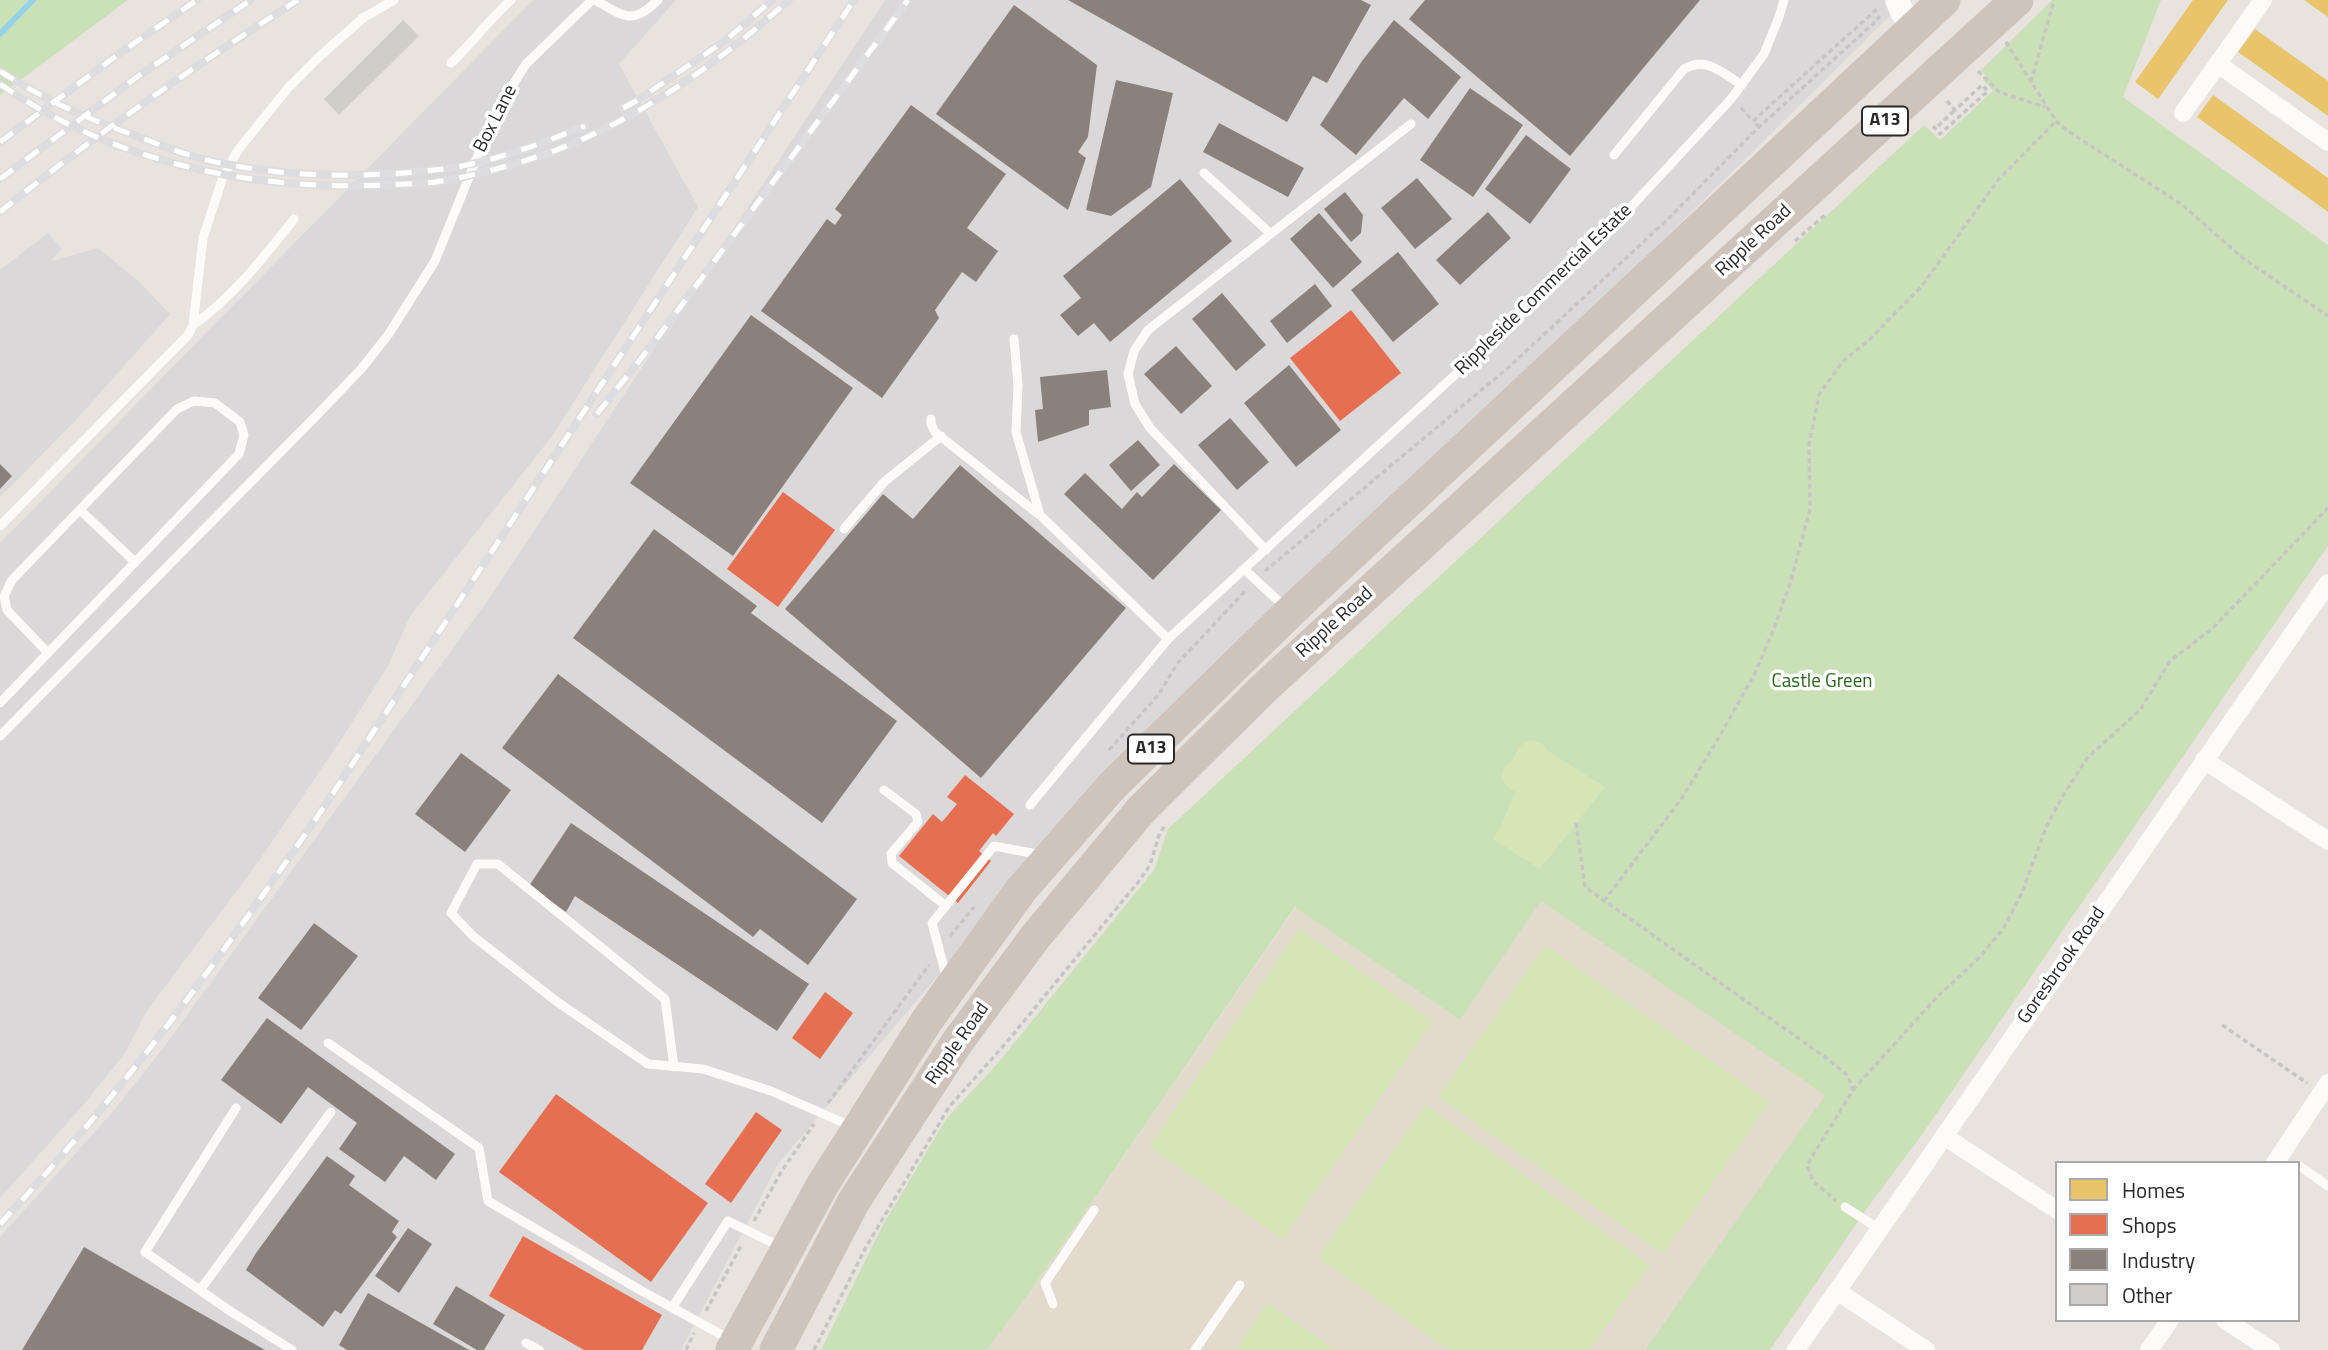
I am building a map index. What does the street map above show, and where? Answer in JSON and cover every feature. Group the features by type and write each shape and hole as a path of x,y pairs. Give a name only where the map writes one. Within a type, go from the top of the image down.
{"highway":[{"name":"Ripple Road","path":"734,1346 823,1184 928,1019 1021,890 1113,785 1897,11 1944,0"},
{"name":"Ripple Road","path":"776,1350 854,1201 958,1041 1035,936 1141,810 1263,689 2017,0"}],"street":[{"path":"2183,113 2263,0"},
{"path":"2218,64 2328,142"},
{"name":"Goresbrook Road","path":"1796,1350 2328,583"},
{"path":"2204,760 2328,841"},
{"path":"2288,1161 2323,1096"},
{"path":"1944,1136 2055,1209"},
{"path":"1837,1291 1926,1350"},
{"path":"2149,1350 2169,1322"},
{"path":"2228,1322 2271,1350"}],"lane":[{"path":"0,526 188,335 193,325 203,238 223,177 237,150 288,88 321,55 363,18 394,0"},
{"path":"452,63 486,23 511,0"},
{"path":"593,0 619,14 632,17 646,12 658,0"},
{"name":"Box Lane","path":"0,736 362,368 388,335 435,261 491,123 506,94 526,64 593,0"},
{"name":"Rippleside Commercial Estate","path":"1030,805 1168,639 1594,247 1742,85 1764,54 1784,0"},
{"path":"1614,155 1684,69 1694,64 1703,64 1715,68 1742,85"},
{"path":"1266,550 1150,428 1135,404 1128,374 1134,351 1148,330 1411,124"},
{"path":"1204,173 1271,234"},
{"path":"193,325 213,311 241,282 294,219"},
{"path":"1014,339 1016,432 1040,515"},
{"path":"0,703 48,653 135,562 239,454 244,435 240,422 215,403 194,401 177,409 12,580 4,596 6,610 48,653"},
{"path":"931,419 932,427 941,436 1040,515 1168,639"},
{"path":"844,529 884,482 941,436"},
{"path":"80,510 135,562"},
{"path":"1244,569 1290,612"},
{"path":"884,790 916,814 918,822 891,854 892,863 946,906"},
{"path":"950,989 932,923 994,846 1051,856"},
{"path":"674,1067 665,999 498,864 477,864 451,913 473,936 567,1009 648,1064 674,1067 703,1069 771,1091 858,1129"},
{"path":"328,1043 479,1148 488,1201 734,1346"},
{"path":"236,1108 145,1252 292,1350"},
{"path":"200,1290 331,1112"},
{"path":"2300,1168 2328,1186"},
{"path":"1844,1207 1879,1230"},
{"path":"1053,1304 1045,1283 1094,1210"},
{"path":"672,1308 728,1221 787,1250"},
{"path":"1195,1350 1240,1285"},
{"path":"526,1343 539,1350"}],"path":[{"path":"2031,82 2054,0"},
{"path":"1759,127 1754,121 1875,11"},
{"path":"1177,664 1255,580 1509,367 1666,221 1759,127 1879,16 1897,11"},
{"path":"2006,41 2056,121 2181,204 2244,259 2328,316"},
{"path":"1978,71 1999,92 2047,107"},
{"path":"1982,85 1988,91 1940,134 1935,126 1955,110 1982,85"},
{"path":"1946,100 1955,110"},
{"path":"1604,901 1682,797 1754,675 1773,631 1791,581 1810,509 1809,444 1819,396 1843,361 1868,341 1921,287 1998,180 2056,121"},
{"path":"1794,242 1825,215"},
{"path":"1844,1207 1825,1194 1813,1181 1808,1174 1807,1165 1853,1090 1937,997 1979,958 2003,929 2021,895 2047,825 2087,758 2140,710 2170,661 2212,629 2328,508"},
{"path":"814,1350 866,1247 949,1107 1006,1043 1139,881 1150,865 1159,835 1173,817"},
{"path":"1576,823 1585,887 1829,1060 1848,1076 1853,1090"},
{"path":"2222,1025 2323,1096"}],"shaded area":[{"path":"533,0 676,0 619,64 698,207 552,436 410,616 387,668 340,741 259,861 146,1012 125,1053 85,1103 0,1198 0,543"},
{"path":"885,0 1906,0 1036,860 778,1164 681,1350 0,1350 0,1237 110,1115 164,1047 488,600"},
{"path":"48,233 62,249 51,261 98,248 136,279 170,314 76,420 0,497 0,270"},
{"path":"1541,900 1826,1095 1645,1350 987,1350 1296,907 1460,1020"}],"green space":[{"path":"0,0 128,0 0,95"},
{"name":"Castle Green","path":"2052,0 2161,0 2123,97 2328,245 2328,546 1770,1350 1645,1350 1825,1095 1541,901 1460,1020 1295,907 1030,1292 987,1350 821,1350 883,1225 946,1119 998,1063 1154,870 1168,829 1924,125 1940,140 1993,91 1983,80 1986,76 1981,70"},
{"path":"1532,740 1605,787 1540,869 1493,839 1515,792 1504,782 1502,772 1521,745"},
{"path":"1299,929 1433,1021 1283,1239 1149,1147"},
{"path":"1545,945 1770,1102 1663,1254 1438,1097"},
{"path":"1426,1105 1650,1265 1589,1350 1448,1350 1318,1257"},
{"path":"1267,1303 1336,1350 1235,1350"}],"building: Homes":[{"path":"2193,0 2228,0 2158,99 2135,82"},
{"path":"2304,0 2328,0 2328,17 2314,7"},
{"path":"2255,29 2328,81 2328,116 2238,52"},
{"path":"2213,95 2328,178 2328,212 2197,117"}],"building: Shops":[{"path":"1351,310 1401,373 1340,421 1290,358"},
{"path":"783,492 835,530 778,607 727,569"},
{"path":"965,775 1014,814 996,836 993,833 979,851 991,861 958,903 899,856 933,814 942,822 957,804 947,797"},
{"path":"825,992 853,1013 820,1059 792,1038"},
{"path":"556,1094 708,1203 651,1282 499,1172"},
{"path":"756,1112 782,1130 731,1203 705,1184"},
{"path":"523,1236 662,1315 642,1350 584,1350 489,1296"}],"building: Industry":[{"path":"1068,0 1361,0 1371,5 1327,83 1313,76 1287,122"},
{"path":"1425,0 1700,0 1570,156 1409,19"},
{"path":"1014,5 1097,65 1088,137 1078,152 1086,158 1068,210 936,114"},
{"path":"1394,20 1461,77 1428,119 1404,98 1356,155 1320,125 1362,61"},
{"path":"1116,80 1173,93 1151,187 1111,216 1086,210"},
{"path":"1470,88 1523,125 1473,197 1420,160"},
{"path":"911,105 1006,174 967,228 998,251 976,282 962,272 935,310 939,318 882,398 761,311 827,219 835,225 842,215 835,209"},
{"path":"1219,123 1304,168 1288,197 1203,152"},
{"path":"1526,135 1571,169 1530,224 1485,189"},
{"path":"1417,178 1452,219 1415,249 1381,208"},
{"path":"1180,179 1232,241 1110,342 1094,323 1078,336 1060,315 1081,298 1063,276"},
{"path":"1345,192 1363,215 1361,233 1351,242 1324,209"},
{"path":"1488,212 1511,238 1460,285 1436,260"},
{"path":"1319,213 1362,262 1333,288 1290,239"},
{"path":"1398,252 1439,304 1393,342 1351,290"},
{"path":"1315,284 1332,306 1287,343 1270,321"},
{"path":"1222,293 1266,345 1236,371 1192,319"},
{"path":"751,315 853,388 733,556 630,483"},
{"path":"1176,346 1212,386 1181,414 1144,374"},
{"path":"1289,365 1341,430 1296,467 1244,403"},
{"path":"1107,370 1111,407 1089,410 1089,425 1038,442 1035,410 1043,409 1040,377"},
{"path":"1230,418 1269,462 1237,490 1198,445"},
{"path":"1138,440 1160,465 1131,491 1109,465"},
{"path":"0,464 12,476 0,489"},
{"path":"1174,464 1221,510 1153,580 1064,494 1085,473 1122,509 1137,492 1142,497"},
{"path":"960,465 1126,608 981,778 785,609 883,494 913,519"},
{"path":"654,529 757,606 751,613 897,721 822,823 573,638"},
{"path":"558,674 857,899 808,965 760,929 753,937 502,748"},
{"path":"461,753 511,790 465,852 415,814"},
{"path":"571,823 809,984 777,1031 575,896 566,912 529,886"},
{"path":"314,923 358,956 301,1030 258,998"},
{"path":"267,1018 455,1154 436,1180 404,1156 385,1182 339,1149 357,1123 308,1087 281,1124 221,1080"},
{"path":"327,1156 355,1176 349,1185 399,1221 392,1232 397,1237 341,1314 335,1310 323,1327 246,1270"},
{"path":"408,1228 432,1244 399,1293 375,1276"},
{"path":"84,1247 265,1350 22,1350"},
{"path":"456,1286 505,1315 484,1350 477,1350 433,1324"},
{"path":"368,1293 469,1350 347,1350 339,1345"}],"building: Other":[{"path":"403,20 419,36 339,115 324,99"}],"waterway":[{"path":"0,34 33,0"}],"railway":[{"path":"0,142 197,0"},
{"path":"0,179 137,77 251,0"},
{"path":"0,212 146,102 298,0"},
{"path":"623,108 726,40 772,0"},
{"path":"0,84 43,111 88,133 183,166 283,183 333,186 436,182 541,156 618,122 649,105 707,66 789,0"},
{"path":"0,1224 89,1124 131,1072 211,968 288,859 854,0"},
{"path":"597,414 658,337 908,0"},
{"path":"0,71 65,107 166,147 209,161 275,172 359,175 443,169 497,158 585,126"}]}
